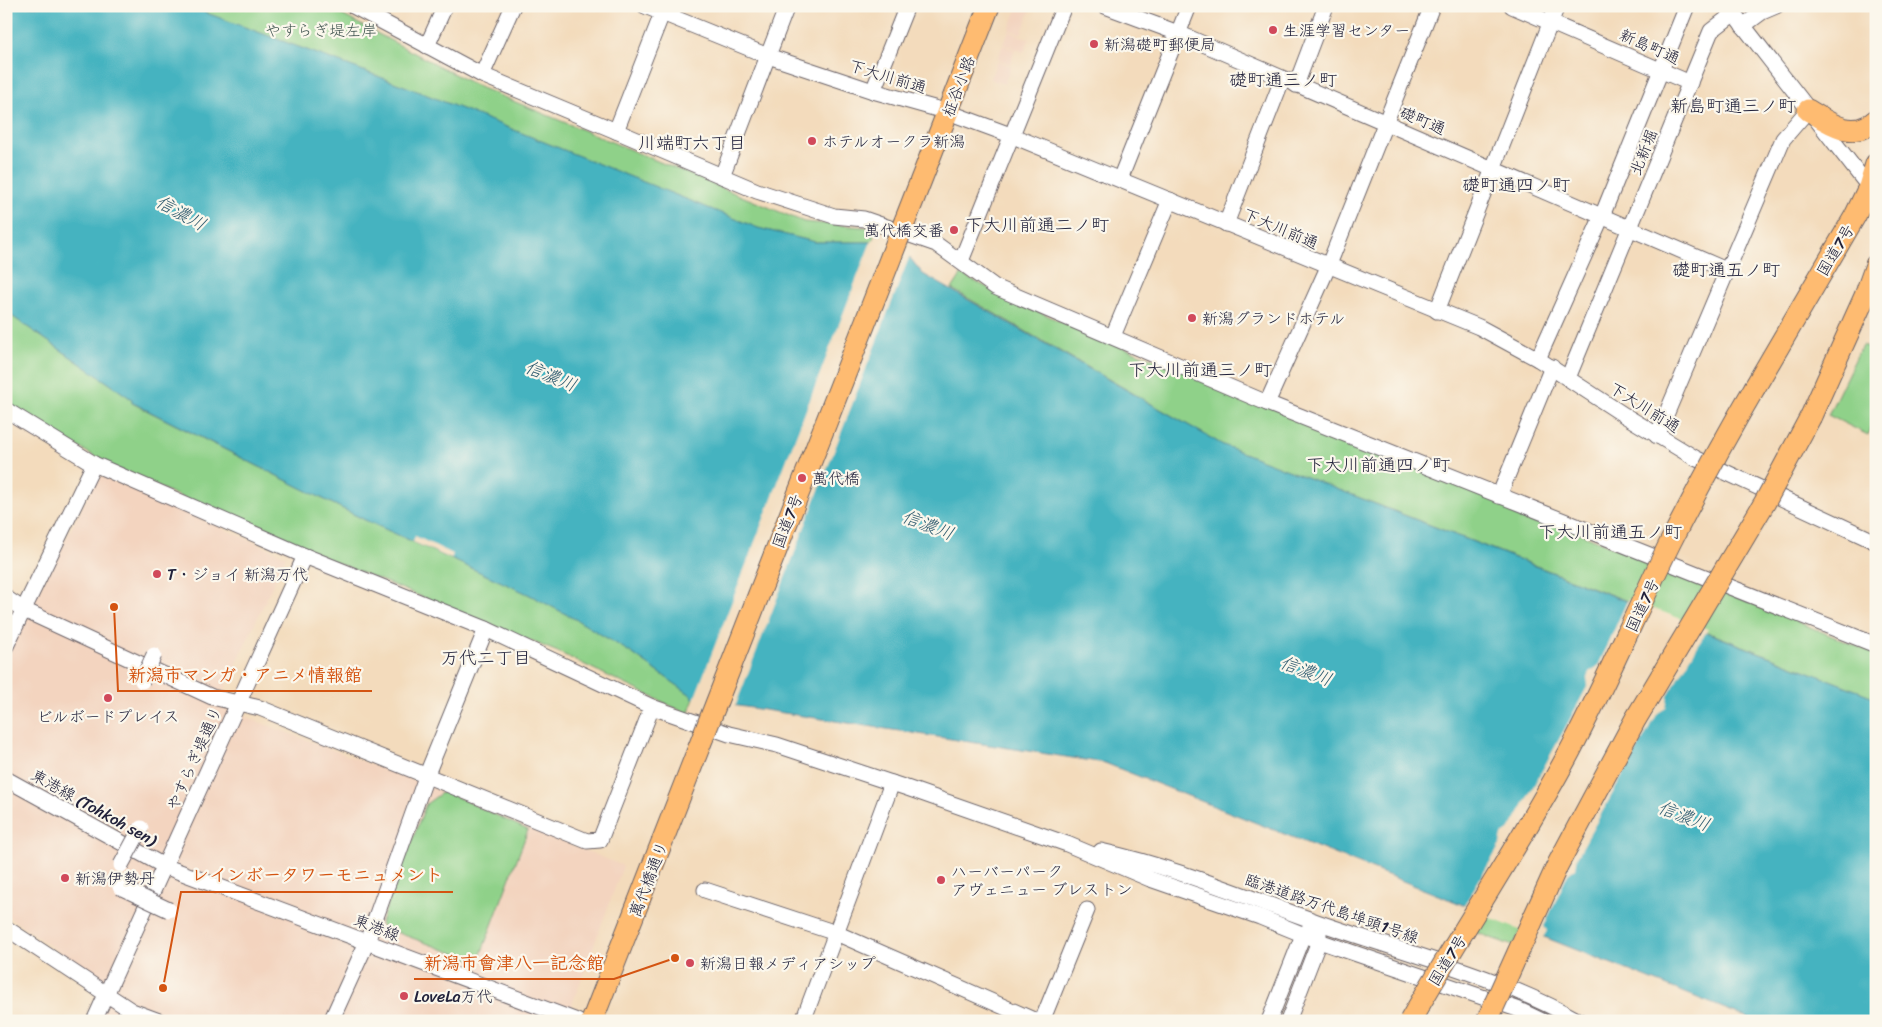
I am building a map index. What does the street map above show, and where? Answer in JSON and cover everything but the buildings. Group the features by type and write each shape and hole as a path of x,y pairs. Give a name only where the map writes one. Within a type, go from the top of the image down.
{"highway":[{"name":"柾谷小路","path":"905,221 989,6"},
{"path":"1808,110 1831,125 1847,130 1862,128 1876,120"},
{"name":"国道7号","path":"1410,1021 1519,843 1569,752 1604,686 1669,545 1711,463 1855,216 1872,192 1876,164"},
{"name":"国道7号","path":"703,737 905,221"},
{"path":"1834,370 1876,265"},
{"path":"1487,1021 1558,864 1635,720 1761,510 1834,370 1876,297"},
{"name":"萬代橋通り","path":"592,1021 703,737"}],"street":[{"path":"353,6 377,12 426,46 482,75 722,176 834,216 864,219 936,244 995,287 1267,403 1876,645"},
{"path":"426,46 445,6"},
{"path":"482,75 513,6"},
{"name":"下大川前通","path":"645,6 664,10 768,56 873,91 948,112 1013,136 1504,339 1552,367 1657,436 1695,458 1875,539"},
{"path":"722,176 787,6"},
{"path":"873,91 907,6"},
{"path":"961,261 1064,6"},
{"name":"礎町通","path":"1105,6 1178,33 1726,270"},
{"path":"1120,179 1189,6"},
{"path":"1226,224 1289,82 1326,6"},
{"path":"1267,403 1328,267 1432,6"},
{"name":"新島町通","path":"1512,6 1690,83"},
{"path":"1437,311 1557,6"},
{"path":"1538,359 1602,216 1687,6"},
{"path":"1743,26 1762,12 1776,6"},
{"path":"616,131 664,10"},
{"path":"1731,10 1872,192"},
{"name":"北新堀","path":"1568,378 1711,31 1731,10"},
{"path":"1657,436 1783,139 1808,110"},
{"path":"1113,336 1170,200"},
{"path":"1499,496 1552,367"},
{"name":"臨港道路万代島埠頭1号線","path":"6,410 94,464 305,556 486,629 652,707 729,734 777,745 1068,844 1150,879 1260,917 1319,942 1517,1009 1542,1021"},
{"path":"6,646 94,464"},
{"name":"やすらぎ堤通り","path":"94,1021 305,556"},
{"path":"6,598 24,610 212,696 260,708 427,774 478,798 587,841 600,840 652,707"},
{"path":"331,1021 367,942 427,774 486,629"},
{"path":"142,681 154,655"},
{"name":"東港線 (Tohkoh sen)","path":"6,778 164,866"},
{"path":"803,1021 892,783"},
{"path":"121,865 141,828"},
{"name":"臨港道路万代島埠頭1号線","path":"1068,844 1114,854 1483,978 1532,996 1579,1021"},
{"name":"東港線","path":"164,866 577,1021"},
{"path":"120,886 169,910"},
{"path":"705,890 836,933 1036,1021"},
{"path":"1042,1021 1087,910"},
{"path":"1269,1021 1303,935 1317,922"},
{"path":"1288,1021 1319,942 1317,922"},
{"path":"6,928 132,1011 159,1021"}],"shaded area":[{"path":"1018,6 1032,6 1021,34 1009,30"},
{"path":"1009,31 1029,39 1024,52 1003,44"},
{"path":"1003,45 1015,50 1010,64 997,59"},
{"path":"997,61 1011,66 1004,84 990,79"},
{"path":"99,475 286,556 217,706 431,787 623,866 566,1021 97,1021 112,989 6,915 6,604 26,617"}],"green space":[{"name":"やすらぎ堤左岸","path":"175,6 325,6 477,86 804,222 874,228 873,242 815,242 758,228 407,87 201,11 178,10"},
{"path":"961,275 1057,320 1876,654 1876,698 1684,623 1513,946 1475,932 1648,609 1223,445 952,289"},
{"path":"6,312 133,400 132,403 365,520 528,594 577,620 630,652 691,695 694,699 688,714 558,652 316,554 261,529 219,514 111,466 6,405"},
{"path":"1862,345 1876,352 1876,418 1868,435 1828,415"},
{"path":"444,791 528,830 478,962 385,928 380,924 426,804"}],"water":[{"name":"信濃川","path":"6,6 175,6 178,10 201,11 407,87 758,228 815,242 873,242 910,258 923,274 1223,445 1876,698 1876,1021 1756,1021 1105,763 694,699 630,652 577,620 528,594 365,520 131,402 133,400 6,312"}],"pier":[{"name":"萬代橋","path":"872,239 910,255 735,707 693,702"},
{"path":"415,536 453,554 451,559 413,542"},
{"path":"1628,599 1708,629 1668,696 1666,708 1658,713 1578,855 1576,868 1568,874 1544,926 1547,931 1542,939 1463,907 1500,845 1502,835 1510,829 1568,723 1588,685 1587,678 1589,672 1598,666"}],"place":[{"name":"生涯学習センター","path":"1273,30"},
{"name":"新潟礎町郵便局","path":"1094,44"},
{"name":"ホテルオークラ新潟","path":"812,141"},
{"name":"萬代橋交番","path":"954,230"},
{"name":"新潟グランドホテル","path":"1192,318"},
{"name":"萬代橋","path":"802,478"},
{"name":"T・ジョイ 新潟万代","path":"157,574"},
{"name":"新潟市マンガ・アニメ情報館","path":"114,607"},
{"name":"ビルボードプレイス","path":"108,698"},
{"name":"新潟伊勢丹","path":"65,878"},
{"name":"ハーバーパーク アヴェニュー ブレストン","path":"941,880"},
{"name":"新潟市會津八一記念館","path":"675,958"},
{"name":"新潟日報メディアシップ","path":"690,963"},
{"name":"レインボータワーモニュメント","path":"163,988"},
{"name":"LoveLa万代","path":"404,996"}],"district":[{"name":"礎町通三ノ町","path":"1283,80"},
{"name":"新島町通三ノ町","path":"1733,106"},
{"name":"川端町六丁目","path":"692,143"},
{"name":"礎町通四ノ町","path":"1516,185"},
{"name":"下大川前通二ノ町","path":"1037,225"},
{"name":"礎町通五ノ町","path":"1726,270"},
{"name":"下大川前通三ノ町","path":"1200,370"},
{"name":"下大川前通四ノ町","path":"1378,465"},
{"name":"下大川前通五ノ町","path":"1610,532"},
{"name":"万代二丁目","path":"486,658"}]}
